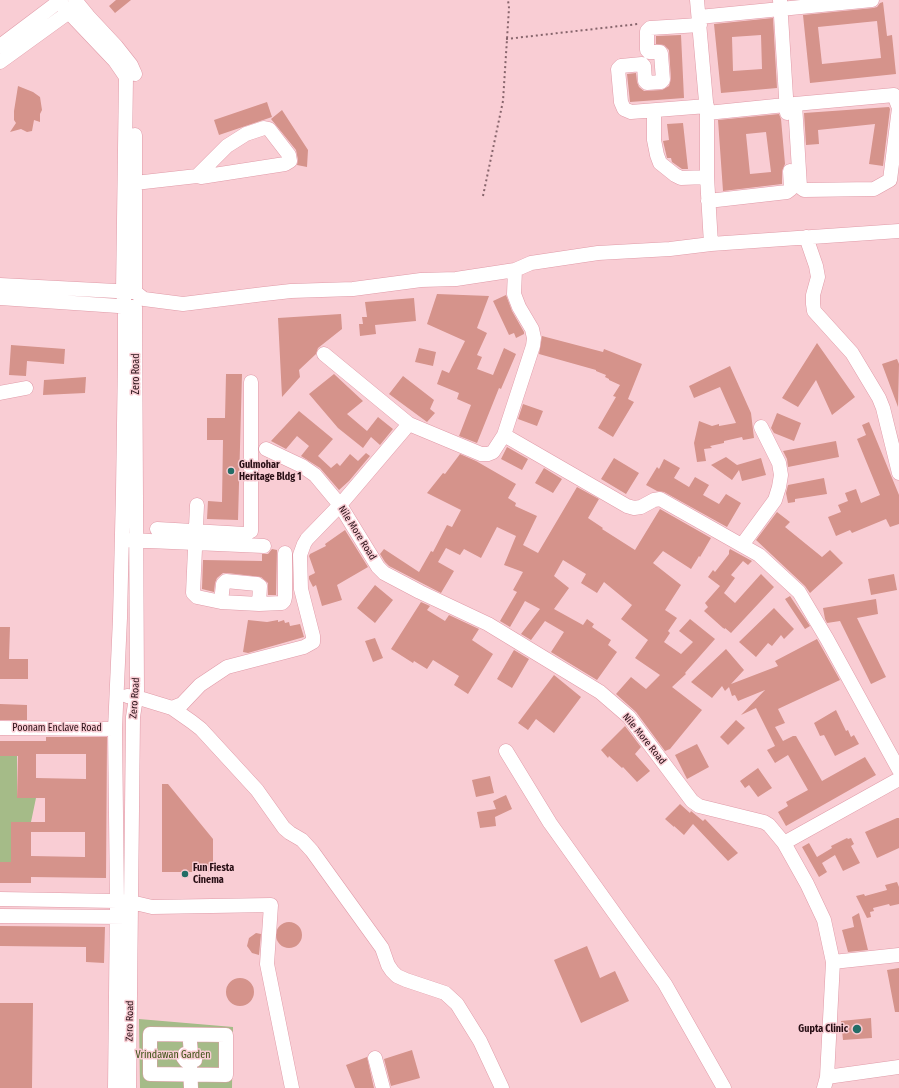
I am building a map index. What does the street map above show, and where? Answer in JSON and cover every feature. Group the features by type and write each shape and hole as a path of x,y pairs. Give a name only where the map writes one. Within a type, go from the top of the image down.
{"street":[{"path":"697,0 707,109 706,177 711,244"},
{"path":"781,5 791,104 800,187 804,190 874,189 890,180 899,108 894,95 791,104 631,112 624,109 621,102 618,69 621,66 642,64 644,66 645,81 647,83 661,82 663,80 660,52 649,52 647,50 647,31 650,28 699,21 781,5 872,0"},
{"path":"0,46 65,5"},
{"path":"0,62 65,5"},
{"path":"65,5 116,46 136,75 133,299"},
{"path":"65,5 115,61 126,77 133,299"},
{"path":"708,201 787,192 791,188 791,104"},
{"path":"654,111 654,140 660,162 666,169 681,178 706,177"},
{"path":"135,183 197,176 201,177 285,164 290,161 289,155 269,129 264,128 246,134 227,146 197,176"},
{"path":"0,285 183,304 284,292 353,289 421,280 456,278 515,270 530,263 598,254 670,249 711,244 899,231"},
{"path":"806,237 816,266 818,277 813,295 814,311 852,353 879,398 883,408 899,473"},
{"path":"324,354 409,424 482,454 493,452 504,435 533,346 534,338 532,329 519,307 514,294 515,270"},
{"path":"0,298 133,299"},
{"name":"Zero Road","path":"129,1088 131,917 124,901 115,820 115,729 128,540 133,299"},
{"path":"128,540 195,538 245,534 251,531 251,382"},
{"path":"0,393 26,388"},
{"path":"172,708 182,704 200,685 227,667 304,648 313,642 313,636 301,589 300,555 307,539 340,505 409,424"},
{"path":"742,545 775,500 779,487 781,475 779,463 762,427"},
{"path":"504,435 627,506 634,508 641,507 654,500 660,499 759,555 799,592 827,639 899,770"},
{"name":"Nile More Road","path":"266,450 309,470 340,505 378,567 384,572 420,592 488,624 594,688 628,717 692,801 699,806 764,822 769,825 784,843 807,884 824,920 833,962 825,1082"},
{"path":"197,505 193,593 197,597 221,602 259,604 282,603 284,601 285,553"},
{"path":"157,529 195,538 264,546"},
{"name":"Zero Road","path":"115,1088 116,917 124,901 131,821 133,717 136,697 128,540"},
{"path":"221,602 223,584 226,581 257,584 260,586 259,604"},
{"path":"117,696 136,697 172,708 200,729 257,790 284,828 307,845 382,948 388,965 392,971 397,976 406,980 445,993 457,1004 480,1041 502,1088"},
{"name":"Poonam Enclave Road","path":"0,728 115,729"},
{"path":"506,751 550,823 665,984 724,1088"},
{"path":"784,843 899,779"},
{"path":"115,820 131,821"},
{"path":"0,899 124,901 152,907 272,905 267,964 292,1088"},
{"path":"0,916 131,917 152,907"},
{"path":"833,962 899,955"},
{"path":"115,1060 150,1074 190,1064 226,1075 226,1035 150,1034 150,1074"},
{"path":"375,1058 382,1088"},
{"path":"825,1082 899,1067"}],"path":[{"path":"483,196 503,101 509,8 508,0"},
{"path":"506,39 645,23"}],"green space":[{"path":"0,756 17,756 17,797 36,798 31,822 11,822 11,862 0,862"},
{"name":"Vrindawan Garden","path":"139,1019 233,1027 232,1088 140,1088"}],"building":[{"path":"116,0 131,0 115,13 109,6"},
{"path":"883,2 887,36 892,35 896,74 810,83 803,15 873,8 877,7","holes":["877,21 881,58 822,64 818,27"]},
{"path":"773,18 777,88 721,93 714,24","holes":["761,35 762,69 733,71 732,37"]},
{"path":"681,35 684,98 630,102 627,74 636,73 639,87 644,91 662,90 669,86 671,79 669,50 664,45 656,44 656,36"},
{"path":"18,86 33,92 40,97 42,110 40,114 40,122 34,120 32,131 27,132 21,129 10,132 16,123 14,120 14,111"},
{"path":"267,102 272,117 219,135 214,120"},
{"path":"889,107 883,166 869,164 875,124 818,130 819,144 806,145 804,113"},
{"path":"282,110 308,150 307,167 297,165 298,160 296,150 271,119"},
{"path":"779,114 781,119 785,164 782,171 782,184 723,191 718,120","holes":["766,132 771,172 750,174 746,134"]},
{"path":"683,123 688,169 682,169 672,162 671,158 667,158 663,141 669,140 667,124"},
{"path":"437,294 489,296 477,328 487,333 477,355 482,357 477,369 493,375 504,348 516,354 501,389 499,388 477,443 459,436 471,405 457,399 459,393 437,384 442,370 449,373 465,341 427,324"},
{"path":"506,295 512,311 524,332 524,334 516,338 514,333 509,335 493,301"},
{"path":"414,298 416,321 375,325 376,334 360,336 359,324 363,324 362,317 367,317 365,302"},
{"path":"341,314 342,329 318,348 316,354 299,370 300,377 282,397 278,318"},
{"path":"542,336 603,352 604,349 642,364 628,399 634,402 613,437 598,428 616,397 613,396 620,385 609,380 605,377 606,375 596,370 539,354"},
{"path":"817,343 855,397 832,415 816,380 798,407 782,398"},
{"path":"11,345 65,349 64,364 27,361 26,376 9,375"},
{"path":"419,348 436,352 433,366 415,362"},
{"path":"897,359 899,364 898,407 882,364"},
{"path":"730,366 751,413 754,438 743,440 742,437 710,446 712,448 704,449 706,461 697,462 694,443 699,421 712,426 736,423 720,387 694,398 689,386"},
{"name":"Gulmohar Heritage Bldg 1","path":"226,374 242,374 238,520 207,519 208,501 222,502 223,440 207,440 207,418 225,418"},
{"path":"334,374 363,401 347,414 367,431 378,417 393,429 380,445 371,437 363,448 338,428 309,394"},
{"path":"403,376 434,400 430,409 435,413 427,422 389,394"},
{"path":"86,377 85,393 43,395 44,380"},
{"path":"523,404 543,411 537,426 518,419"},
{"path":"299,411 333,439 318,456 331,468 337,463 340,466 350,454 358,461 366,453 370,456 349,481 339,490 320,468 301,456 309,446 297,436 286,449 271,441"},
{"path":"777,413 801,423 794,441 774,433 771,428"},
{"path":"869,422 899,495 899,524 890,527 886,519 852,533 850,530 836,536 828,517 841,512 838,505 848,501 845,493 856,489 861,503 880,495 857,439 866,435 862,425"},
{"path":"836,441 839,457 788,467 787,459 783,451"},
{"path":"507,447 528,459 522,470 501,459"},
{"path":"460,454 476,461 516,484 508,498 516,503 515,506 537,516 523,545 538,553 577,487 599,499 588,518 603,528 602,529 635,550 660,509 711,538 691,569 663,551 653,563 681,585 665,610 677,618 668,631 670,633 664,642 681,654 693,642 679,631 690,619 715,639 685,673 686,674 672,687 702,710 670,749 665,751 636,712 616,694 631,677 646,689 660,675 635,658 648,640 621,619 632,605 604,582 597,593 581,583 586,574 563,560 554,576 569,588 554,609 583,625 587,619 594,624 592,627 611,640 608,645 617,652 597,680 551,652 564,632 545,621 531,640 521,634 540,609 525,601 510,627 500,621 517,592 513,590 523,572 504,565 516,536 497,527 481,558 464,549 460,555 446,548 438,562 454,571 441,593 389,566 385,562 380,554 384,549 419,572 431,551 433,552 447,525 452,527 461,510 427,493 443,473 445,474"},
{"path":"726,457 737,465 761,458 766,475 742,481 739,470 732,480 711,465"},
{"path":"614,458 639,473 626,494 601,479"},
{"path":"664,459 680,468 674,478 689,487 695,477 709,485 703,495 719,504 726,494 741,503 727,527 664,492 657,491 646,485 657,467 659,469"},
{"path":"544,468 562,479 553,493 535,483"},
{"path":"824,478 827,494 795,499 795,502 788,503 786,493 788,485"},
{"path":"777,512 790,522 785,527 822,557 830,550 843,563 810,593 805,586 756,540"},
{"path":"345,530 368,567 337,585 342,600 322,606 316,585 313,587 309,579 309,576 315,573 309,556 310,554 326,546 325,544"},
{"path":"272,549 277,550 276,595 268,595 268,583 261,577 227,573 223,573 217,578 214,592 202,589 203,560 262,561 262,554 268,554"},
{"path":"730,549 752,561 748,565 743,561 731,575 735,578 724,593 735,603 761,574 774,587 731,633 704,611 708,607 705,603 720,586 708,577 713,570 715,572 729,554"},
{"path":"894,574 897,590 871,595 868,579"},
{"path":"375,585 393,600 375,623 357,608"},
{"path":"790,596 810,626 805,629 785,599"},
{"path":"876,599 878,614 857,618 886,677 871,684 840,621 827,623 823,608"},
{"path":"421,602 430,606 427,610 445,621 449,615 479,629 472,640 493,654 468,694 454,685 459,676 433,660 427,669 414,661 413,663 391,649"},
{"path":"774,608 794,629 784,639 781,635 772,646 768,643 756,657 739,642"},
{"path":"248,620 267,622 278,620 278,622 284,620 285,623 289,622 290,626 300,624 304,637 248,653 243,652"},
{"path":"0,627 10,627 9,659 28,659 28,679 0,679"},
{"path":"375,638 383,658 373,662 365,641"},
{"path":"817,639 840,680 778,709 785,723 775,727 783,741 796,736 822,781 865,757 876,775 786,826 778,812 788,806 786,802 808,790 788,755 775,763 767,750 775,746 756,708 741,715 765,690 738,701 735,695 732,696 729,687 725,691 722,686 712,698 691,682 726,649 744,670 731,684 778,666 775,661"},
{"path":"514,650 529,659 512,688 497,679"},
{"path":"554,675 581,697 554,733 536,719 528,730 518,723"},
{"path":"0,704 27,705 27,720 0,720"},
{"path":"836,710 846,731 848,730 851,737 854,735 859,744 835,756 824,735 820,736 814,723"},
{"path":"736,720 745,728 728,745 720,737"},
{"path":"625,726 641,747 635,754 650,771 637,782 623,767 622,768 609,756 608,758 601,750"},
{"path":"46,737 107,737 106,878 31,877 31,883 0,883 0,862 11,862 11,822 45,822 45,798 17,798 18,756 0,756 0,741 46,741","holes":["36,754 86,754 86,779 36,778","31,832 85,832 85,857 31,856"]},
{"path":"697,744 709,767 687,779 675,755"},
{"path":"758,768 772,788 758,797 749,785 745,788 740,781"},
{"path":"490,776 494,793 476,797 472,780"},
{"path":"162,784 168,784 213,839 213,872 162,872"},
{"path":"506,795 512,809 495,817 496,826 480,828 477,812 496,809 493,801"},
{"path":"680,804 690,813 691,811 703,821 705,819 738,853 728,861 693,824 684,835 674,827 665,819"},
{"path":"899,818 899,848 877,858 865,832"},
{"path":"847,838 851,838 854,844 851,846 860,863 843,871 835,855 822,863 827,872 819,877 802,847 809,843 817,857 832,848 831,846"},
{"path":"897,882 899,887 899,904 890,906 889,904 873,908 874,911 870,912 871,917 867,918 856,896 864,894 865,896 887,890 885,885"},
{"path":"859,913 868,950 848,952 842,930 854,927 852,917"},
{"path":"289,922 298,926 302,935 298,944 289,948 280,944 276,935 280,926"},
{"path":"0,926 105,927 104,963 86,962 86,947 0,946"},
{"path":"256,933 261,934 259,955 252,953 247,946 249,938"},
{"path":"587,946 600,978 615,971 629,1001 581,1023 554,960"},
{"path":"899,968 899,1012 895,1012 887,970"},
{"path":"240,978 250,982 254,992 250,1002 240,1006 230,1002 226,992 230,982"},
{"path":"0,1003 33,1003 32,1088 0,1088"},
{"path":"871,1018 872,1038 843,1040 841,1021"},
{"path":"412,1050 420,1078 391,1086 384,1059"},
{"path":"367,1057 374,1088 355,1088 346,1065"}],"place":[{"name":"Gulmohar Heritage Bldg 1","path":"231,471"},
{"name":"Fun Fiesta Cinema","path":"185,874"},
{"name":"Gupta Clinic","path":"857,1029"}]}
